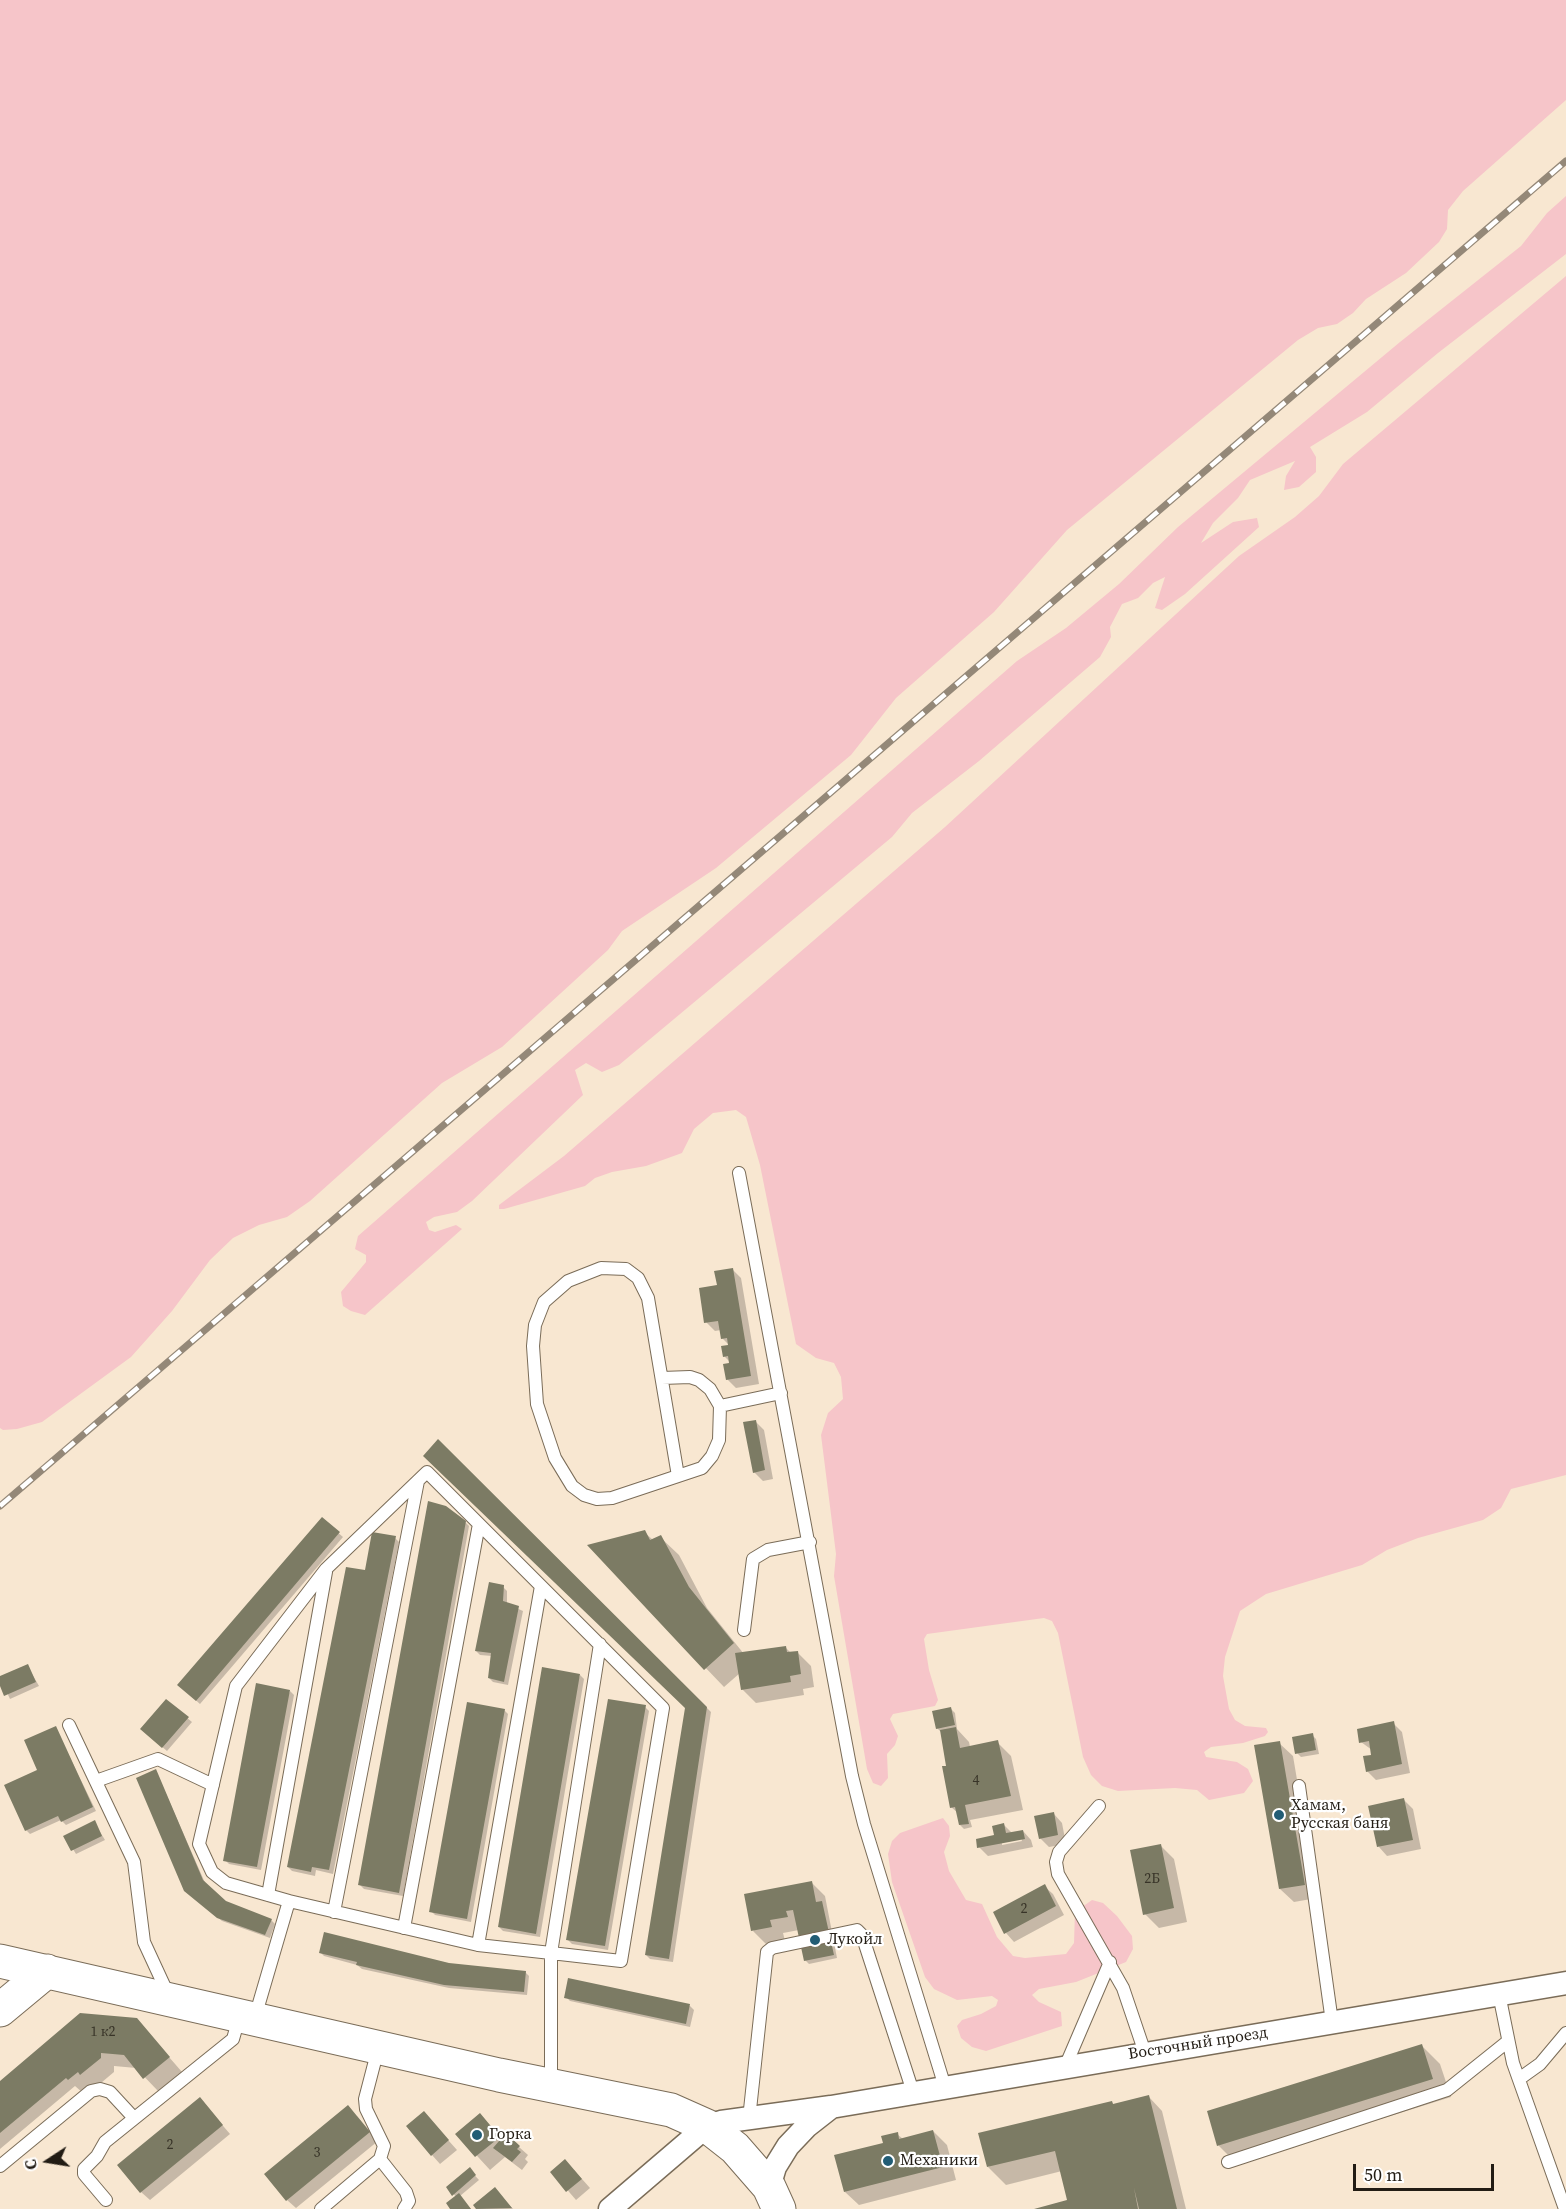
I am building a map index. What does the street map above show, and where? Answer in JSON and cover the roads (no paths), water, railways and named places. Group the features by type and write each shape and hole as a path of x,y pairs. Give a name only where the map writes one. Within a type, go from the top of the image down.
{"main road":[{"path":"0,1961 671,2110 707,2126 735,2148 774,2198"},
{"path":"0,2010 47,1971"}],"street":[{"name":"Восточный проезд","path":"707,2126 1566,1983"},
{"path":"774,2198 775,2167 788,2146 807,2126 831,2107"},
{"path":"610,2209 707,2126"}],"lane":[{"path":"739,1173 810,1542 852,1776 864,1824 945,2087"},
{"path":"662,1378 677,1376 699,1380 710,1389 720,1406 719,1440 712,1456 702,1468 678,1476 612,1498 597,1499 584,1495 572,1486 555,1458 537,1404 533,1346 535,1325 544,1302 556,1289 585,1273 601,1268 626,1269 638,1278 648,1298 678,1476"},
{"path":"720,1406 782,1394"},
{"path":"427,1472 663,1708 621,1961 478,1945 289,1901 226,1883 212,1872 199,1844 236,1686 326,1569 418,1481 427,1472"},
{"path":"334,1912 418,1481"},
{"path":"404,1928 478,1524"},
{"path":"744,1630 753,1559 768,1550 810,1542"},
{"path":"268,1895 326,1569"},
{"path":"478,1945 541,1586"},
{"path":"551,2085 551,1953 600,1644"},
{"path":"69,1725 134,1863 144,1942 170,1998"},
{"path":"96,1781 158,1759 213,1785"},
{"path":"1299,1786 1332,2022"},
{"path":"1099,1806 1059,1852 1056,1862 1058,1874 1123,1988 1145,2053"},
{"path":"106,2200 84,2174 84,2169 97,2156 105,2142 233,2039 247,2016 289,1901"},
{"path":"749,2119 767,1952 772,1948 857,1930 866,1945 913,2092"},
{"path":"1065,2067 1110,1962"},
{"path":"1499,1994 1507,2042 1565,2209"},
{"path":"1519,2079 1540,2064 1566,2033"},
{"path":"1227,2162 1447,2090 1507,2042"},
{"path":"321,2209 380,2160 384,2146 366,2109 365,2099 379,2047"},
{"path":"0,2166 91,2091 100,2089 110,2092 134,2118"},
{"path":"380,2160 406,2192 409,2201 404,2209"}],"railway":[{"path":"0,1506 1566,161"}],"place":[{"name":"Хамам, Русская баня","path":"1279,1815"},
{"name":"Лукойл","path":"815,1940"},
{"name":"Горка","path":"477,2135"},
{"name":"Механики","path":"888,2161"}]}
